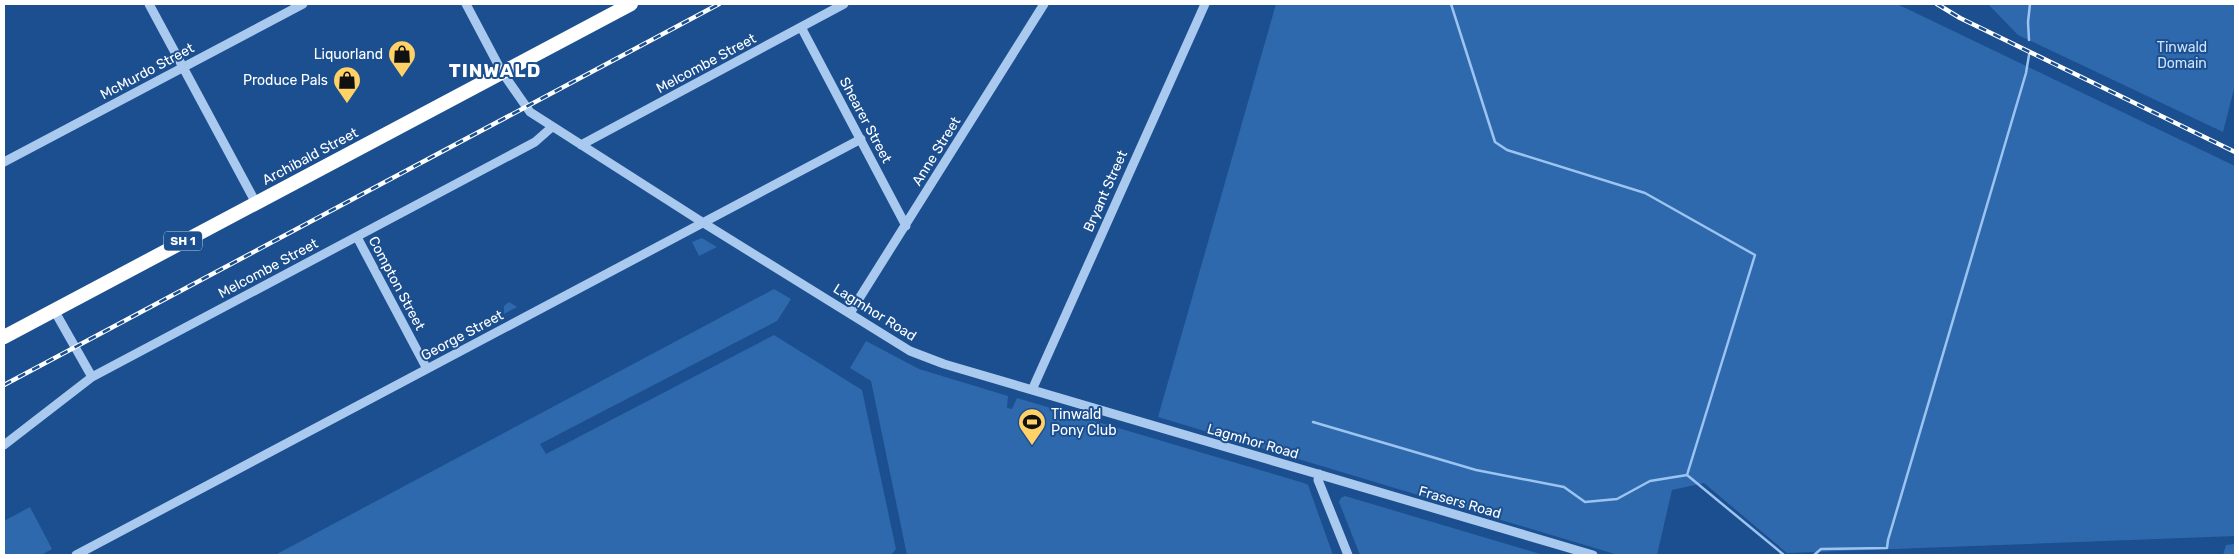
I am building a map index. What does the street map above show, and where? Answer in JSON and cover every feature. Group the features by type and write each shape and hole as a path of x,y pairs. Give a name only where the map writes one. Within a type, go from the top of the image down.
{"highway":[{"name":"Archibald Street","path":"4,336 631,4"}],"street":[{"path":"149,4 256,203"},
{"name":"McMurdo Street","path":"4,162 303,4"},
{"name":"Lagmhor Road","path":"466,4 502,72 525,107 581,145 889,339 927,358 1319,474"},
{"name":"Melcombe Street","path":"581,145 844,4"},
{"name":"Anne Street","path":"850,313 1044,4"},
{"name":"Bryant Street","path":"1032,390 1205,4"},
{"name":"Shearer Street","path":"801,27 906,226"},
{"name":"Melcombe Street","path":"4,445 92,377 535,142 552,126"},
{"name":"George Street","path":"76,555 636,260 702,222 861,139"},
{"name":"Compton Street","path":"357,237 427,369"},
{"path":"54,310 92,377"},
{"path":"1319,474 1318,480 1348,555"},
{"name":"Frasers Road","path":"1319,474 1593,555"}],"green space":[{"path":"1276,4 1897,4 2235,166 2235,536 1787,553 1704,483 1672,490 1657,555 1618,555 1158,417"},
{"name":"Tinwald Domain","path":"1988,4 2235,4 2235,85 2223,132 2018,35"},
{"path":"702,238 717,247 699,256 692,242"},
{"path":"774,289 791,299 777,321 540,444 546,454 774,335 862,390 896,549 891,555 275,555"},
{"path":"509,302 517,307 504,314 504,306"},
{"name":"Tinwald Pony Club","path":"866,341 919,369 1008,396 1007,408 1012,409 1017,398 1304,483 1308,485 1333,555 907,555 871,381 850,368"},
{"path":"1345,496 1544,555 1360,555 1339,502"},
{"path":"30,507 52,549 41,555 4,555 4,521"},
{"path":"2235,544 2235,555 2223,555 2226,545"}],"waterway":[{"path":"1451,4 1495,142 1507,150 1645,193 1755,255 1687,475 1784,555"},
{"path":"2029,40 2030,4"},
{"path":"1814,555 1821,549 1887,548 2026,73 2029,55"},
{"path":"1313,422 1476,470 1564,487 1585,502 1617,499 1650,481 1687,475"}],"railway":[{"path":"4,385 719,4"},
{"path":"1937,4 1960,18 2235,152"}],"place":[{"name":"Liquorland","path":"402,78"},
{"name":"Produce Pals","path":"347,104"},
{"name":"Tinwald Pony Club","path":"1032,446"}],"district":[{"name":"TINWALD","path":"495,70"}]}
